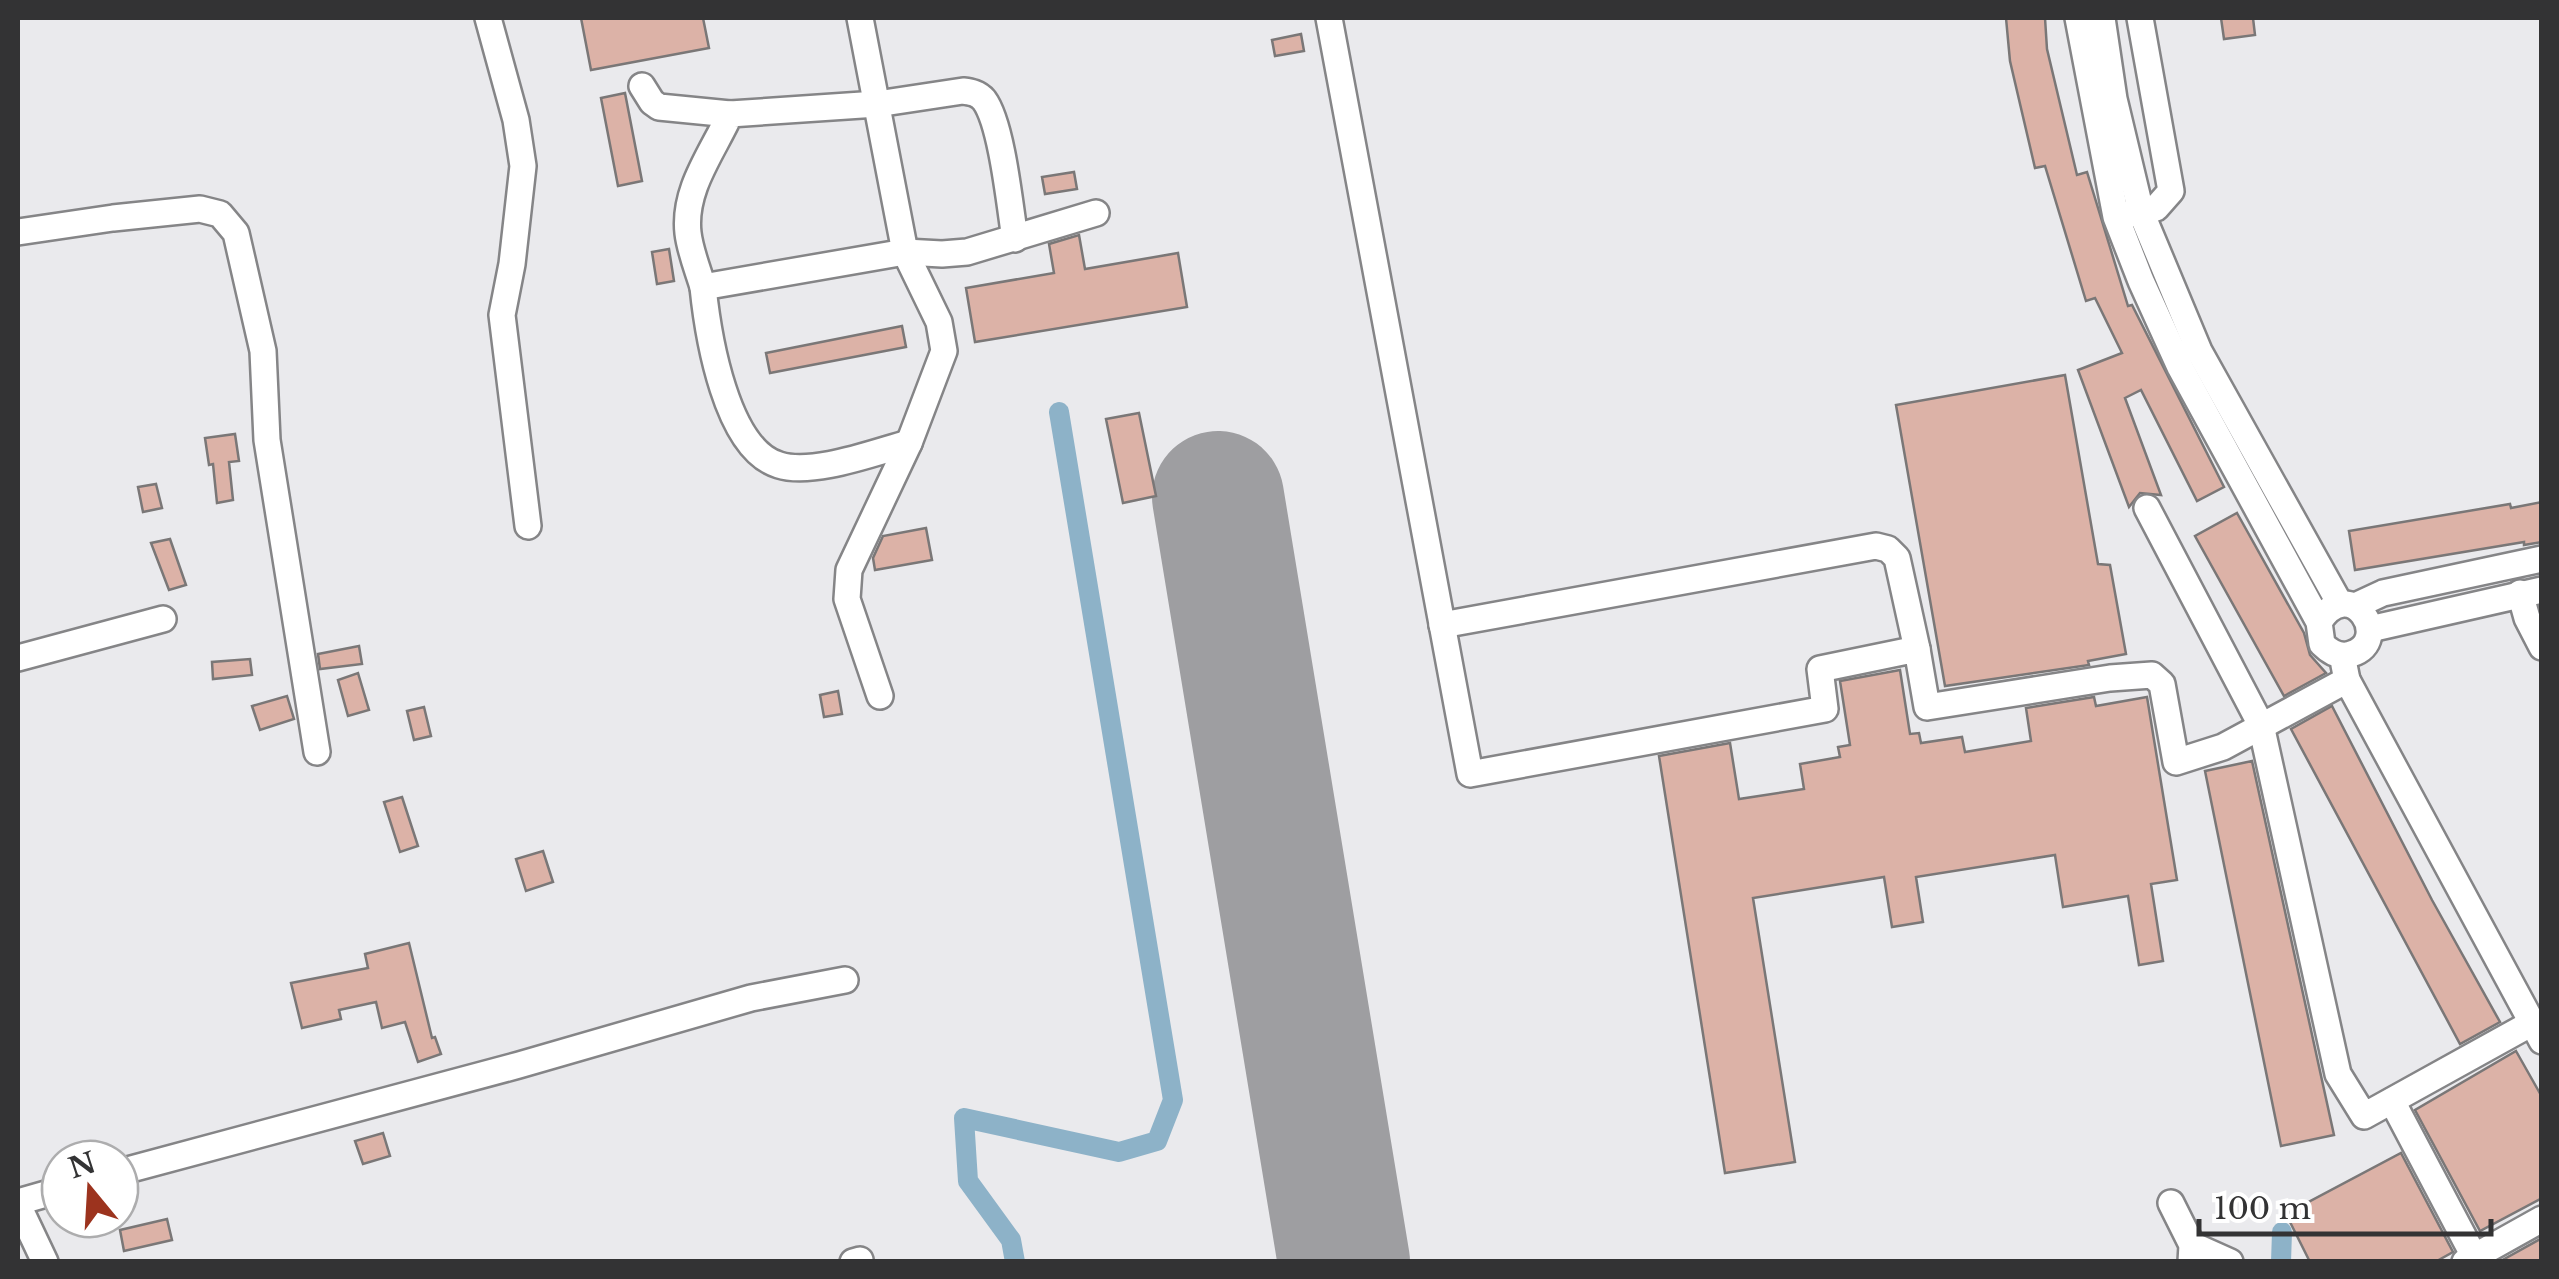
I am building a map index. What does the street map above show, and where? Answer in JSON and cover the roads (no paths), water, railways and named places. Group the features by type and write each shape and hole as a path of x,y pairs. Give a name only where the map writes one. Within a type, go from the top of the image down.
{"street":[{"path":"488,18 516,120 523,166 502,314 528,526"},
{"path":"860,18 905,252 940,322 944,351 909,443 849,570 847,599 880,696"},
{"path":"1329,18 1470,774 1825,709 1820,669 1918,650"},
{"path":"2078,18 2128,215 2180,367 2318,622 2322,644 2344,668 2537,1032 2364,1116 2338,1074 2260,725 2147,508"},
{"path":"1442,625 1876,546 1897,558 1927,708 2110,678 2152,675 2162,684 2176,762 2223,747 2344,668 2361,649 2370,630 2366,616 2347,605 2200,351 2128,215 2102,18"},
{"path":"2128,215 2156,208 2171,191 2140,18"},
{"path":"642,86 659,108 730,114 877,104 963,90 977,94 986,103 1000,148 1015,239"},
{"path":"730,114 695,184 688,210 688,234 703,287 706,316 740,432 758,454 781,466 816,466 909,443"},
{"path":"18,232 200,210 220,214 236,232 263,351 266,440 316,752"},
{"path":"703,287 905,252 967,252 1096,213"},
{"path":"2318,622 2326,610 2383,593 2542,559"},
{"path":"2370,630 2531,592 2527,618 2542,648"},
{"path":"18,658 163,619"},
{"path":"140,1167 751,998 845,980"},
{"path":"2392,1101 2472,1260 2542,1219"},
{"path":"2172,1203 2192,1253 2230,1262"},
{"path":"18,1204 24,1232 46,1262"}],"waterway":[{"path":"1015,1262 1011,1240 968,1181 964,1118 1119,1152 1157,1141 1173,1100 1059,412"},
{"path":"2281,1262 2282,1232"}]}
